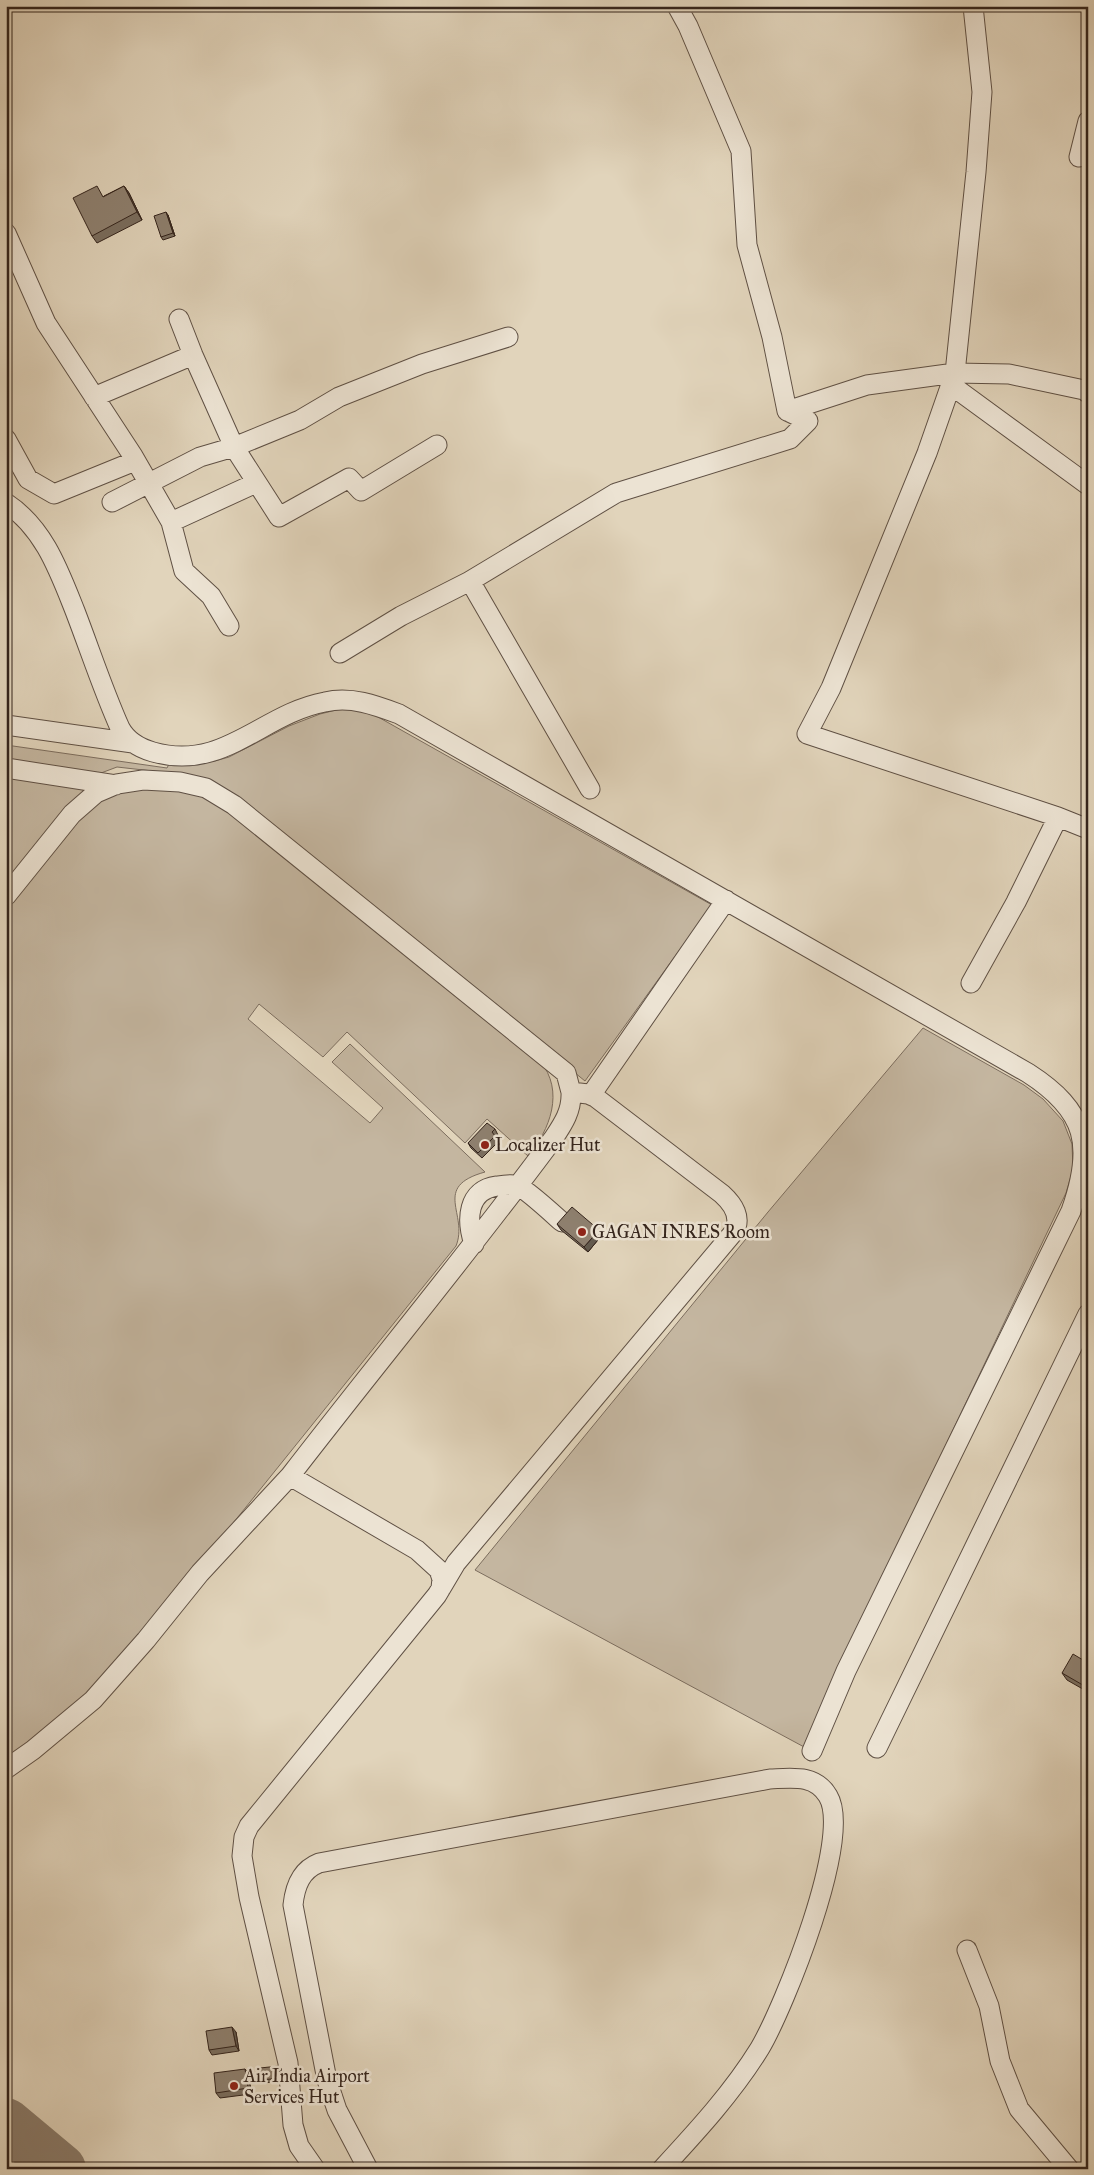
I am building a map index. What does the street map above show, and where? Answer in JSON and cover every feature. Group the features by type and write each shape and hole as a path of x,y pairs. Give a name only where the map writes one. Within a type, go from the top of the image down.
{"street":[{"path":"677,6 688,26 741,151 747,245 772,337 787,412"},
{"path":"973,6 982,92 976,172 953,379 927,453 831,688 808,734 1058,817 1088,829"},
{"path":"1079,157 1088,121"},
{"path":"6,232 46,323 135,461 171,522 184,571 211,596 229,626"},
{"path":"179,319 234,447 279,517 348,478 361,491 436,445"},
{"path":"112,502 148,482 200,458 234,447 300,420 348,394 422,364 508,337"},
{"path":"94,397 193,355"},
{"path":"787,412 867,385 1009,374 1084,390 1088,393"},
{"path":"953,379 1088,485"},
{"path":"340,653 401,616 470,581 616,493 790,439 808,421 787,412"},
{"path":"6,439 28,479 54,494 135,461"},
{"path":"171,522 256,483"},
{"path":"6,504 24,518 45,545 63,582 115,717 124,735 133,744 144,750 160,754 184,757 199,756 234,743 312,705 339,700 373,704 399,714 1048,1086 1061,1098 1073,1115 1082,1135 1084,1153 1080,1181 1070,1211 831,1702 812,1751"},
{"path":"470,581 590,789"},
{"path":"6,725 133,744"},
{"path":"6,768 116,785"},
{"path":"6,896 79,806 91,796 116,785 143,780 180,782 206,788 227,800 566,1074 571,1092 567,1118 518,1186 290,1476 200,1573 146,1640 98,1694 33,1750 6,1769"},
{"path":"971,983 1016,902 1058,817"},
{"path":"591,1095 726,900"},
{"path":"315,2169 304,2154 295,2135 288,2063 253,1914 242,1856 244,1837 254,1817 437,1595 456,1563 529,1473 736,1227 736,1210 727,1198 591,1095 571,1092"},
{"path":"474,1244 469,1221 473,1199 482,1190 493,1186 506,1184 518,1186 562,1222"},
{"path":"877,1748 1088,1314"},
{"path":"290,1476 417,1550 439,1570 442,1578 441,1588"},
{"path":"368,2169 337,2110 327,2080 293,1905 296,1887 306,1871 319,1863 770,1779 796,1778 810,1780 816,1783 828,1795 833,1810 833,1822 828,1867 820,1898 799,1957 766,2036 745,2070 662,2169"},
{"path":"967,1950 989,2006 1000,2061 1019,2109 1069,2169"}],"shaded area":[{"path":"340,709 354,709 371,713 712,905 585,1081 231,794 170,773 117,767 101,773 6,762 6,745 167,768 169,764 215,761 229,757 289,726 320,714"},
{"path":"6,774 84,788 82,794 6,888"},
{"path":"168,787 215,799 540,1061 548,1073 552,1085 552,1110 543,1134 528,1156 487,1119 465,1143 347,1032 323,1057 259,1004 248,1019 370,1123 383,1108 332,1062 350,1044 485,1172 469,1178 460,1185 456,1194 455,1203 459,1234 456,1246 139,1640 86,1696 6,1760 6,907 59,839 91,807 108,796 125,789"},
{"path":"923,1028 1024,1085 1043,1099 1063,1121 1072,1144 1073,1169 1066,1193 838,1671 806,1748 475,1570 768,1212"}],"building":[{"path":"97,186 103,197 124,186 137,212 92,236 73,198"},
{"path":"166,212 173,233 161,237 154,216"},
{"path":"487,1123 495,1129 492,1132 495,1136 478,1153 468,1143"},
{"name":"GAGAN INRES Room","path":"572,1207 599,1230 584,1247 557,1224"},
{"path":"1073,1654 1088,1663 1088,1688 1062,1673"},
{"name":"Air India Airport Services Hut","path":"232,2027 236,2046 209,2050 206,2031"},
{"name":"Air India Airport Services Hut","path":"279,2066 280,2078 262,2080 260,2068"},
{"name":"Air India Airport Services Hut","path":"245,2069 248,2088 216,2093 214,2073"},
{"path":"715,2166 721,2169 710,2169"}],"taxiway":[{"path":"6,2123 61,2169"}],"place":[{"name":"Localizer Hut","path":"485,1145"},
{"name":"GAGAN INRES Room","path":"582,1232"},
{"name":"Air India Airport Services Hut","path":"234,2086"}]}
